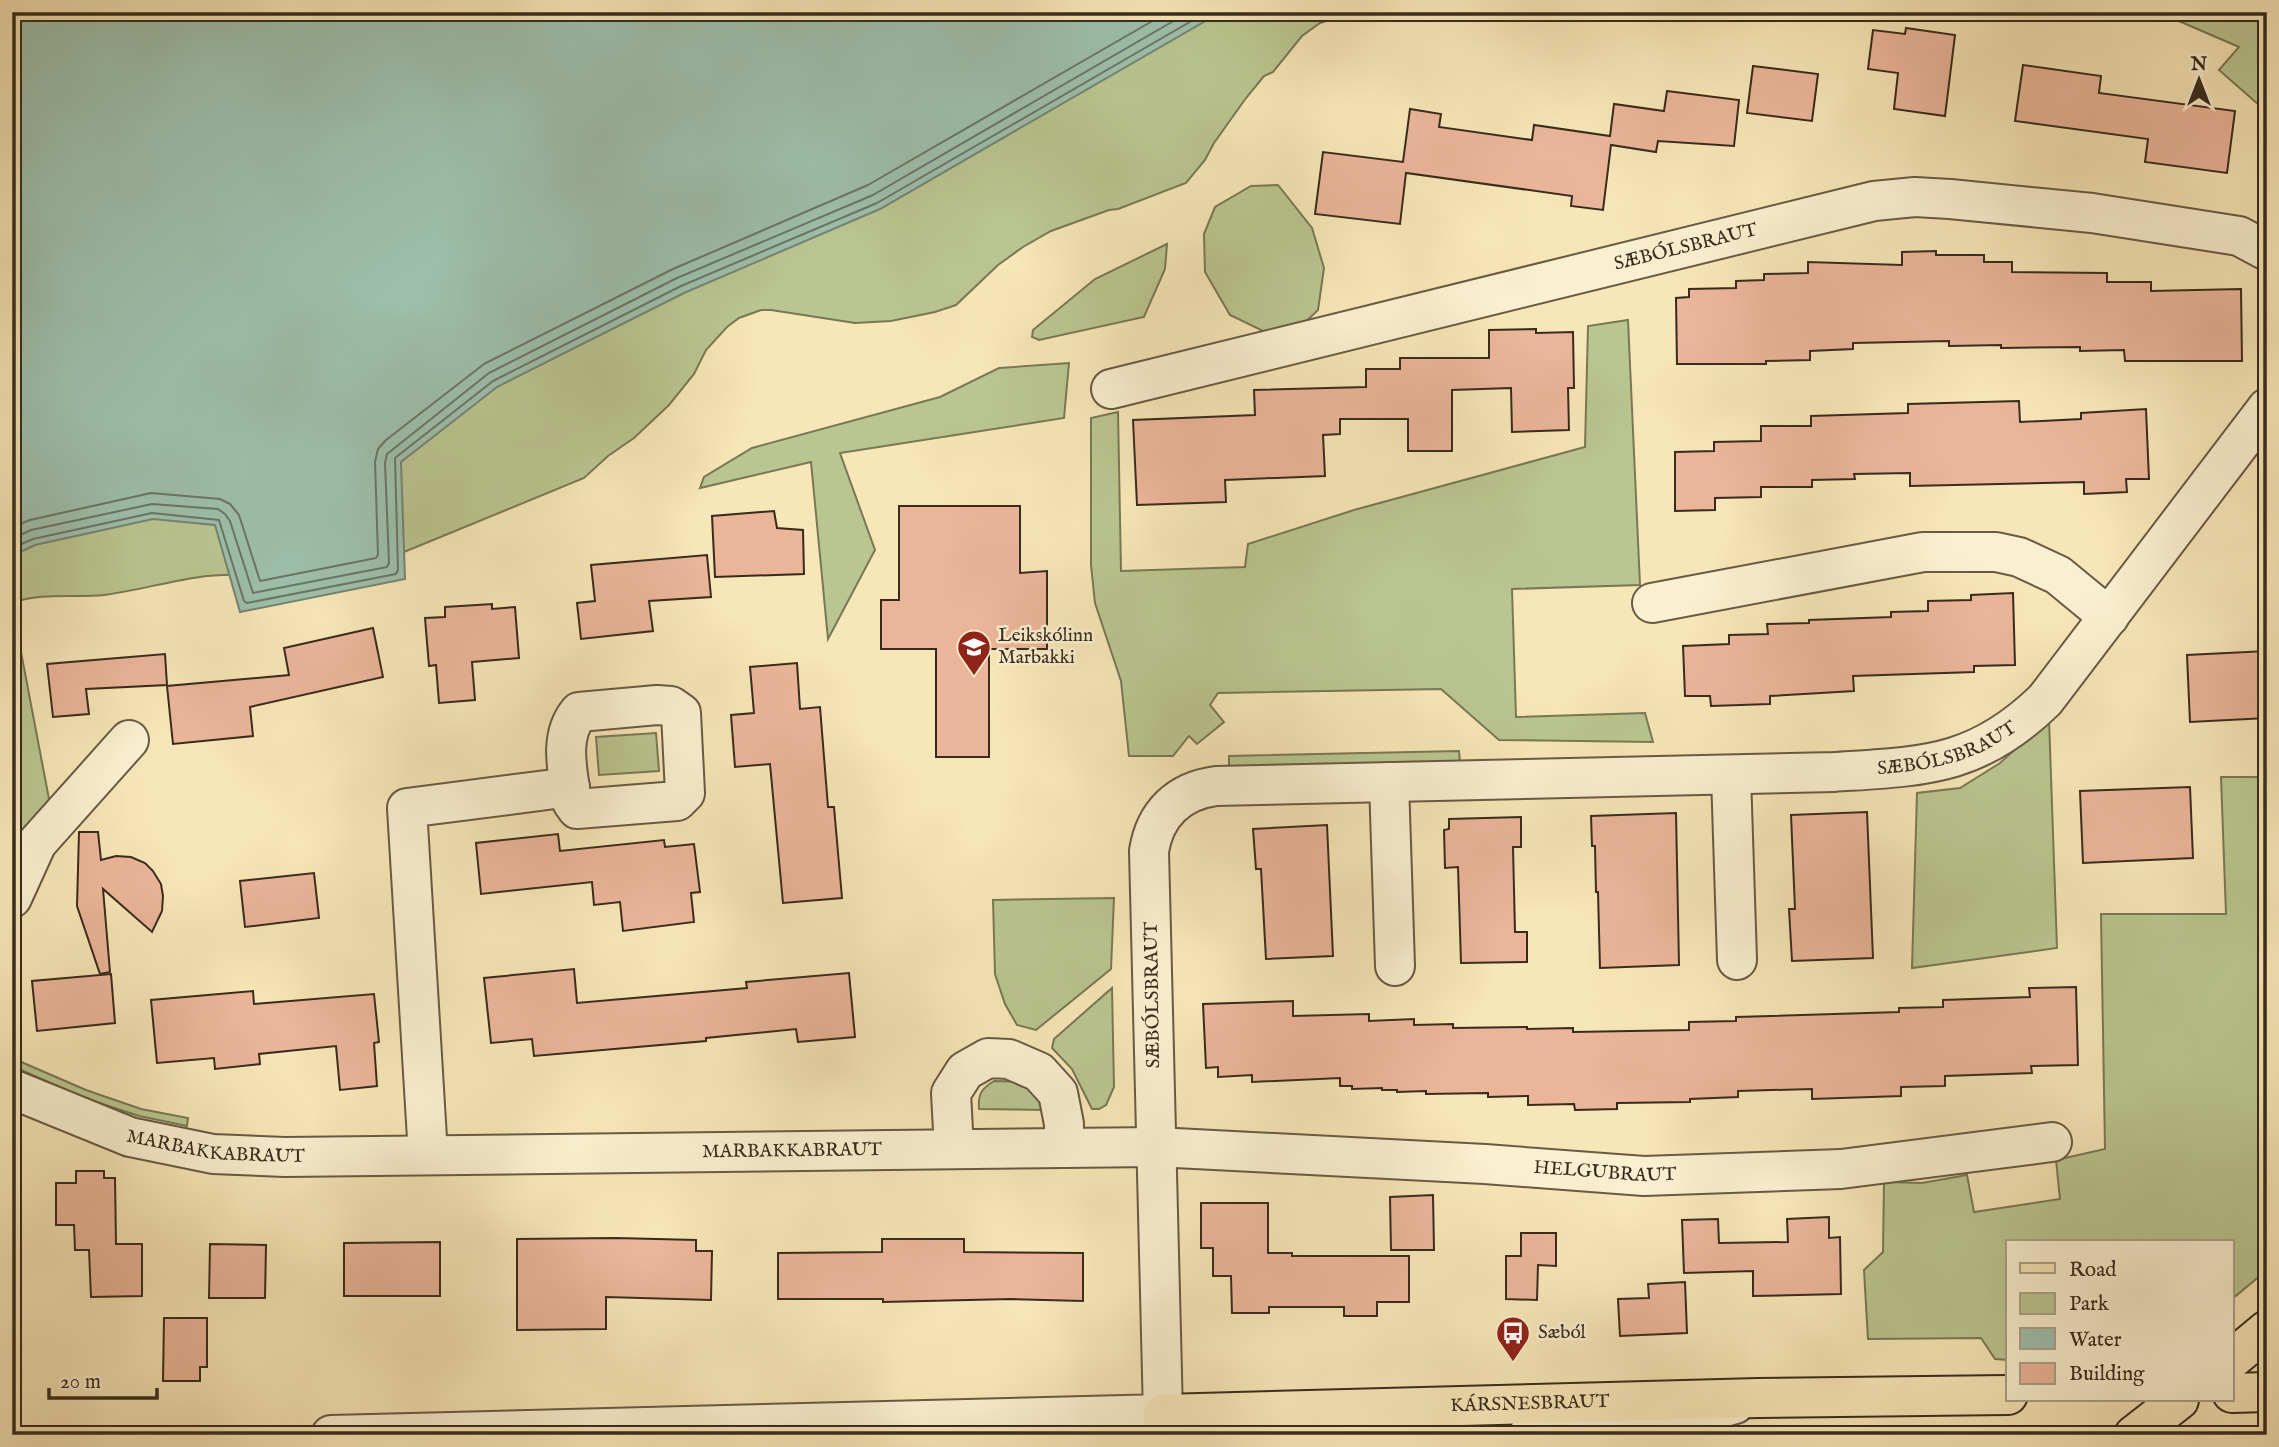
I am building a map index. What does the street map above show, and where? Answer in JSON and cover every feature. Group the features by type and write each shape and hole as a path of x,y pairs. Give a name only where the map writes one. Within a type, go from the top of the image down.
{"main road":[{"path":"2234,1357 2267,1330"},
{"name":"KÁRSNESBRAUT","path":"1164,1424 1302,1410 1758,1398 2006,1395"},
{"path":"1255,1435 1302,1410"},
{"path":"2123,1435 2156,1417"}],"street":[{"name":"SÆBÓLSBRAUT","path":"1111,389 1874,201 1914,197 2092,213 2239,236 2267,251"},
{"name":"SÆBÓLSBRAUT","path":"1164,1424 1149,851 1157,822 1176,801 1202,788 1834,772 1932,764 1983,747 2026,719 2045,700 2267,408"},
{"path":"1652,603 1923,552 1996,552 2020,557 2059,575 2109,617"},
{"path":"12,898 37,843 129,740"},
{"path":"1731,775 1737,960"},
{"path":"1388,782 1395,967"},
{"path":"428,1155 407,808 570,787"},
{"path":"954,1149 951,1093 965,1071 988,1058 1009,1059 1039,1072 1058,1093 1064,1124 1064,1148"},
{"name":"MARBAKKABRAUT","path":"12,1089 130,1137 213,1154 285,1157 1156,1147"},
{"name":"HELGUBRAUT","path":"1156,1147 1485,1164 1644,1176 1841,1169 2052,1142"},
{"name":"KÁRSNESBRAUT","path":"1528,1435 1639,1432 1758,1398"},
{"name":"KÁRSNESBRAUT","path":"1302,1410 1380,1435"},
{"name":"KÁRSNESBRAUT","path":"331,1435 1164,1424"}],"green space":[{"path":"12,12 1353,12 1320,23 1302,36 1273,72 1264,76 1246,98 1205,160 1186,183 1051,231 998,265 956,305 935,312 891,321 855,323 771,310 761,310 739,318 706,350 694,374 669,405 634,438 608,456 584,478 404,552 239,575 205,576 104,595 46,596 12,603"},
{"path":"2158,12 2267,12 2267,112 2219,70 2239,47"},
{"path":"1278,185 1312,228 1324,268 1318,310 1298,329 1265,332 1230,315 1205,272 1204,234 1215,207 1251,186"},
{"path":"1167,244 1165,269 1144,317 1039,340 1032,337 1033,330 1095,279"},
{"path":"1628,320 1640,585 1512,589 1516,717 1645,713 1653,742 1499,740 1441,689 1218,693 1210,705 1224,722 1197,744 1189,736 1173,756 1129,756 1121,681 1095,603 1091,565 1091,418 1118,412 1121,571 1245,567 1248,544 1354,510 1585,447 1588,326"},
{"path":"1069,363 1064,418 840,453 875,550 828,639 811,462 700,488 704,477 752,448 940,397 999,368"},
{"path":"21,652 49,799 27,835 12,868 12,662"},
{"path":"2049,719 2057,948 1912,968 1917,793 1960,788 2000,763"},
{"path":"656,733 659,771 599,775 596,737"},
{"path":"1459,751 1460,762 1229,768 1229,756"},
{"path":"2221,777 2267,777 2267,1270 2234,1297 2234,1240 2006,1240 2006,1360 1995,1359 1981,1338 1868,1339 1864,1270 1883,1252 1884,1182 1922,1183 1967,1175 1974,1212 2060,1199 2056,1160 2105,1149 2101,914 2226,914"},
{"path":"1114,898 1111,969 1036,1030 1017,1025 1005,1004 995,974 993,900"},
{"path":"1112,988 1114,1087 1106,1105 1092,1109 1072,1069 1052,1048 1054,1039"},
{"path":"12,1058 86,1090 141,1109 188,1118 187,1126 139,1116 84,1098 12,1066"},
{"path":"994,1081 1025,1085 1044,1110 979,1109 981,1092"}],"water":[{"path":"12,12 1221,12 880,209 684,293 497,387 401,462 405,579 240,612 215,525 153,519 35,545 12,556"}],"building":[{"path":"1906,28 1955,35 1945,116 1894,109 1898,73 1868,69 1873,30 1905,34"},
{"path":"2023,65 2101,76 2099,93 2235,111 2227,173 2145,162 2148,139 2015,121"},
{"path":"1753,66 1818,74 1812,121 1747,113"},
{"path":"1667,91 1739,100 1734,146 1658,141 1656,152 1611,145 1603,210 1571,206 1572,196 1406,173 1400,224 1315,214 1323,152 1403,162 1410,109 1441,114 1439,127 1532,140 1534,125 1610,136 1614,104 1664,111"},
{"path":"1936,251 1936,255 1984,255 1984,262 2012,262 2012,272 2107,273 2107,282 2151,282 2151,291 2241,289 2242,361 2125,361 2124,350 2080,351 2080,347 2001,348 2001,345 1949,346 1949,341 1853,343 1853,349 1810,351 1810,360 1766,361 1766,364 1677,364 1676,298 1689,297 1689,289 1736,288 1736,281 1764,280 1764,274 1808,273 1808,262 1902,265 1902,252"},
{"path":"1536,329 1536,333 1573,332 1574,388 1568,388 1569,430 1512,432 1511,388 1452,390 1452,451 1408,451 1408,419 1340,419 1340,434 1323,435 1325,476 1225,480 1226,502 1137,505 1133,420 1255,415 1254,390 1366,387 1366,369 1400,369 1400,358 1489,358 1489,330"},
{"path":"2019,401 2020,422 2081,419 2081,413 2146,409 2149,479 2126,479 2127,492 2084,494 2084,482 1910,486 1910,473 1854,474 1855,479 1812,480 1812,487 1761,487 1761,497 1715,498 1715,510 1675,511 1675,452 1714,451 1714,442 1761,441 1761,426 1811,426 1811,416 1908,413 1908,404"},
{"path":"899,506 1020,506 1020,573 1047,571 1047,649 989,649 989,757 936,757 936,649 881,649 881,600 899,600"},
{"path":"774,511 777,528 803,530 804,574 715,577 712,516"},
{"path":"707,555 711,597 649,601 653,631 581,639 577,603 595,601 591,565"},
{"path":"2013,593 2015,665 1974,666 1974,672 1853,676 1854,691 1770,696 1770,704 1711,706 1710,696 1685,696 1683,646 1729,644 1729,635 1768,634 1767,624 1891,617 1891,612 1928,611 1928,601 1971,600 1971,595"},
{"path":"492,604 492,609 515,607 519,658 472,662 475,700 439,703 436,665 429,666 425,618 445,617 445,607"},
{"path":"373,628 383,677 250,707 253,736 173,744 167,686 289,675 284,648"},
{"path":"2267,651 2267,718 2190,722 2187,655"},
{"path":"165,654 167,685 86,689 89,714 53,717 47,664"},
{"path":"797,663 800,709 820,707 828,807 834,807 842,898 783,903 770,764 735,767 731,715 754,713 750,667"},
{"path":"2190,787 2193,858 2083,863 2080,791"},
{"path":"1867,812 1873,958 1792,961 1789,909 1795,909 1791,815"},
{"path":"1676,813 1679,965 1600,968 1598,892 1591,816"},
{"path":"1521,817 1521,847 1513,847 1515,932 1527,932 1527,962 1461,963 1458,867 1445,868 1444,830 1449,829 1449,819"},
{"path":"1327,825 1333,956 1266,959 1261,869 1256,869 1253,829"},
{"path":"79,832 98,832 101,860 116,856 131,857 145,863 161,884 163,896 162,911 152,932 103,889 110,972 100,974 77,906"},
{"path":"558,834 560,851 664,840 665,847 694,844 700,892 691,893 694,922 623,931 620,902 594,905 592,882 481,894 476,843"},
{"path":"314,873 319,918 245,927 240,881"},
{"path":"574,969 577,1003 747,988 746,982 849,973 855,1037 798,1042 796,1029 706,1038 706,1041 534,1056 532,1039 491,1043 484,978"},
{"path":"111,974 115,1023 37,1031 32,981"},
{"path":"2076,987 2078,1065 2031,1066 2032,1073 1945,1076 1945,1086 1901,1087 1901,1096 1812,1099 1812,1089 1738,1091 1738,1097 1690,1099 1690,1102 1617,1103 1617,1109 1575,1110 1574,1104 1528,1105 1528,1096 1488,1097 1488,1093 1426,1094 1426,1091 1397,1092 1382,1088 1352,1089 1352,1086 1340,1086 1340,1078 1252,1082 1252,1075 1218,1077 1218,1067 1206,1068 1203,1004 1293,1001 1293,1016 1369,1014 1369,1021 1414,1019 1414,1025 1453,1024 1453,1028 1573,1028 1573,1032 1689,1030 1689,1022 1736,1021 1736,1017 1899,1012 1899,1008 1943,1007 1943,1000 2030,997 2029,988"},
{"path":"253,991 254,1004 374,994 379,1042 374,1043 377,1086 340,1090 336,1046 259,1054 260,1064 215,1069 214,1058 157,1063 151,1000"},
{"path":"76,1171 104,1171 104,1178 115,1178 116,1244 142,1244 142,1296 91,1297 89,1250 75,1250 74,1225 56,1225 56,1183 76,1183"},
{"path":"1433,1195 1434,1250 1391,1250 1390,1197"},
{"path":"1201,1203 1268,1203 1268,1253 1292,1253 1292,1256 1409,1256 1409,1302 1377,1302 1377,1316 1344,1316 1344,1307 1269,1307 1269,1313 1232,1313 1231,1276 1213,1276 1213,1248 1201,1248"},
{"path":"1829,1217 1829,1238 1840,1237 1841,1294 1753,1296 1753,1271 1684,1273 1682,1220 1718,1219 1719,1243 1788,1242 1787,1219"},
{"path":"1521,1233 1556,1233 1556,1266 1538,1265 1537,1300 1506,1299 1506,1256 1521,1256"},
{"path":"517,1239 696,1240 696,1251 712,1251 711,1300 606,1297 606,1329 517,1330"},
{"path":"882,1239 964,1239 964,1252 1083,1253 1083,1301 1011,1299 883,1302 883,1299 778,1299 778,1253 882,1252"},
{"path":"440,1242 440,1296 344,1296 344,1243"},
{"path":"210,1244 266,1245 265,1298 209,1298"},
{"path":"1685,1282 1687,1333 1620,1336 1618,1299 1649,1298 1648,1284"},
{"path":"164,1318 207,1318 207,1367 200,1367 200,1381 163,1381"}],"place":[{"name":"Leikskólinn Marbakki","path":"974,677"},
{"name":"Sæból","path":"1513,1363"}]}
